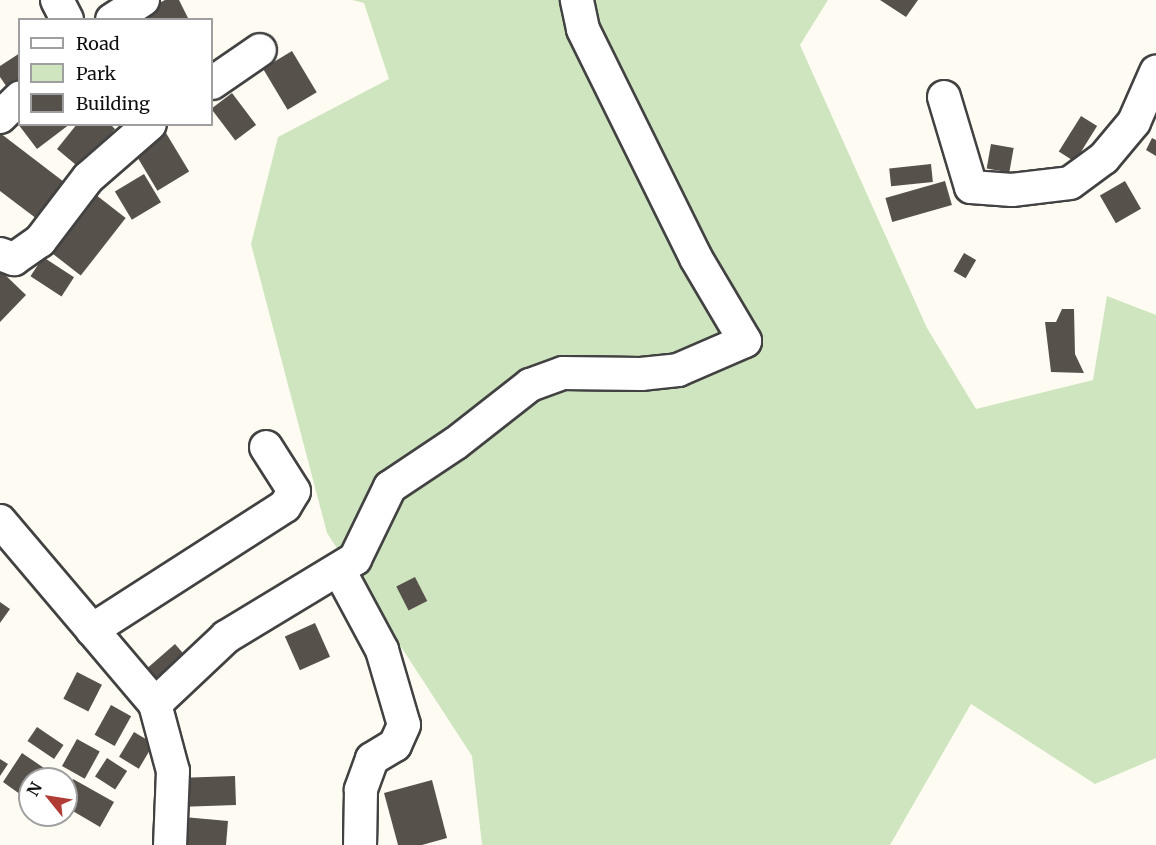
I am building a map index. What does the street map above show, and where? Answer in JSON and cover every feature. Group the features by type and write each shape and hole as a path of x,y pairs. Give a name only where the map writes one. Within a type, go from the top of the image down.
{"street":[{"path":"57,0 66,18"},
{"path":"115,18 143,0"},
{"path":"155,704 226,636 355,559 390,487 456,443 530,385 563,373 641,375 678,370 745,341 675,217 583,29 577,0"},
{"path":"213,82 260,50"},
{"path":"944,97 971,187 1012,190 1070,183 1104,158 1134,122 1156,72"},
{"path":"0,117 18,100"},
{"path":"0,254 14,259 40,241 88,178 148,126"},
{"path":"92,630 285,506 294,491 266,447"},
{"path":"0,521 155,704 173,771 170,845"},
{"path":"339,570 382,650 404,725 395,745 372,759 361,790 360,845"}],"green space":[{"path":"352,0 828,0 800,45 927,328 976,409 1093,380 1107,296 1156,315 1156,758 1095,784 971,704 890,845 482,845 472,756 327,533 251,244 278,137 389,79 364,3"}],"building":[{"path":"165,0 179,0 188,18 137,18 136,15"},
{"path":"880,0 918,0 906,17"},
{"path":"292,51 317,92 288,110 263,69"},
{"path":"18,54 18,88 11,93 0,77 0,66"},
{"path":"232,93 256,125 235,141 213,111 213,107"},
{"path":"18,112 18,124 12,116"},
{"path":"1081,116 1097,126 1075,162 1059,152"},
{"path":"20,126 67,126 37,149"},
{"path":"75,126 112,126 115,129 82,170 57,149"},
{"path":"0,133 68,185 41,222 0,191"},
{"path":"166,133 189,172 157,191 134,152"},
{"path":"1152,138 1156,140 1156,156 1146,150"},
{"path":"991,144 1014,148 1009,173 987,169"},
{"path":"931,164 933,182 891,186 889,168"},
{"path":"144,174 161,202 132,220 115,192"},
{"path":"945,181 952,205 892,222 885,198"},
{"path":"1125,181 1141,209 1116,223 1100,196"},
{"path":"91,191 126,218 81,276 46,249"},
{"path":"964,253 976,260 966,278 954,271"},
{"path":"43,257 74,277 62,296 30,276"},
{"path":"0,270 26,295 0,322"},
{"path":"1062,309 1074,309 1075,354 1084,373 1051,372 1045,322 1056,322"},
{"path":"415,577 427,601 409,611 396,587"},
{"path":"0,602 10,609 0,623"},
{"path":"315,623 330,657 300,670 285,636"},
{"path":"175,644 190,661 158,690 143,672"},
{"path":"77,672 102,685 88,711 63,699"},
{"path":"111,705 131,716 115,746 95,735"},
{"path":"37,727 64,745 54,759 27,741"},
{"path":"134,732 154,744 139,769 119,757"},
{"path":"77,739 100,752 85,779 78,775 78,767 62,766"},
{"path":"22,753 43,767 18,767 18,793 3,782"},
{"path":"107,758 127,771 115,790 95,776"},
{"path":"0,759 8,764 0,776"},
{"path":"235,776 236,805 185,807 184,778"},
{"path":"432,780 447,838 422,845 398,845 384,793"},
{"path":"78,782 114,802 100,827 78,814"},
{"path":"184,817 228,821 226,845 181,845"}]}
